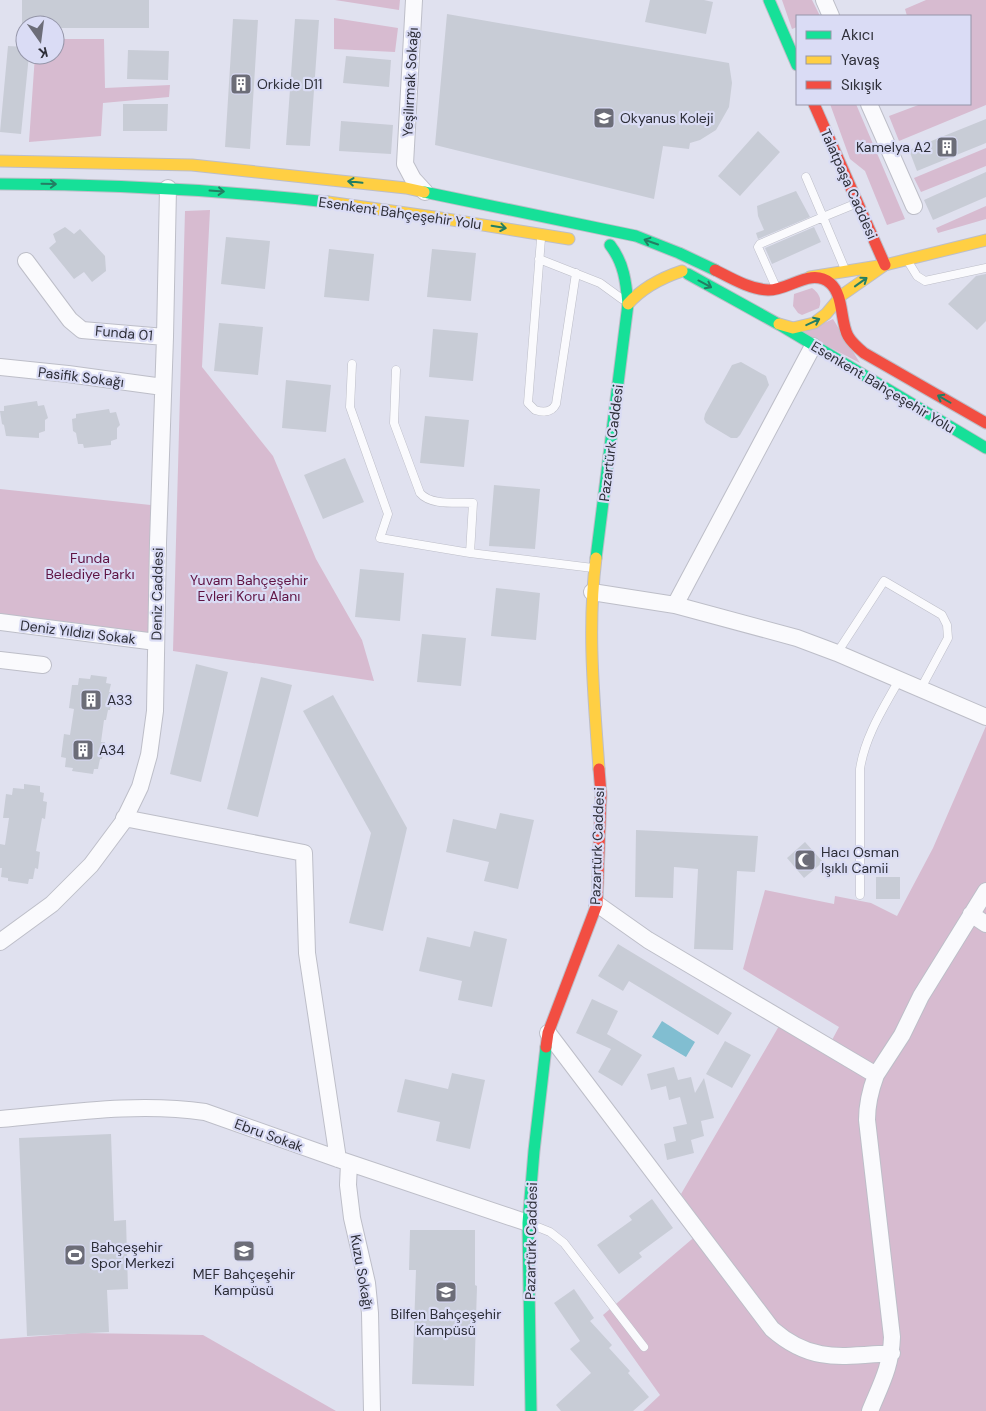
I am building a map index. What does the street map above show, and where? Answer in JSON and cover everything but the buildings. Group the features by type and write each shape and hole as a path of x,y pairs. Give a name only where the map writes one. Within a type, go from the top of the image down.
{"main road":[{"path":"769,0 792,36 796,59"},
{"name":"Talatpaşa Caddesi","path":"814,105 885,265"},
{"name":"Esenkent Bahçeşehir Yolu","path":"0,161 169,163 377,185 425,192 636,236 667,247 746,284 767,290 777,290"},
{"path":"168,188 169,163"},
{"name":"Esenkent Bahçeşehir Yolu","path":"0,184 168,188 300,199 580,240"},
{"path":"780,325 775,319 773,306 774,294 777,290 809,278 885,265 906,258 986,240"},
{"name":"Pazartürk Caddesi","path":"531,1411 528,1223 534,1151 548,1033 597,904 601,794 591,664 592,592 628,304 623,264 618,254 605,244 626,250"},
{"name":"Esenkent Bahçeşehir Yolu","path":"666,264 780,325 986,448"},
{"path":"838,299 885,265"},
{"path":"628,304 638,292 648,285 682,271"},
{"name":"Esenkent Bahçeşehir Yolu","path":"809,278 818,277 830,282 838,299 848,336 855,346 986,423"},
{"name":"Esenkent Bahçeşehir Yolu","path":"780,325 793,329 810,324 826,315 838,299"}],"street":[{"name":"Yeşilırmak Sokağı","path":"405,164 414,0"},
{"path":"824,0 831,15"},
{"path":"869,105 914,206"},
{"path":"377,185 393,177 405,164 413,179 425,192"},
{"name":"Deniz Caddesi","path":"0,942 52,904 90,865 124,818 140,787 149,756 155,711 168,188"},
{"name":"Funda 01","path":"26,261 70,320 82,330 165,337"},
{"path":"675,605 813,346"},
{"name":"Pasifik Sokağı","path":"0,367 163,387"},
{"path":"592,592 675,605 797,638 837,653 986,717"},
{"name":"Deniz Yıldızı Sokak","path":"0,622 156,642"},
{"path":"0,660 43,665"},
{"name":"Kuzu Sokağı","path":"124,818 304,853 308,952 352,1218 367,1283 372,1411"},
{"path":"870,1411 884,1380 892,1353 892,1337 867,1120 867,1104 870,1090 876,1075 902,1035 921,996 986,892"},
{"path":"597,904 648,940 876,1075"},
{"path":"971,914 986,924"},
{"path":"548,1033 772,1329 785,1340 813,1353 838,1356 892,1353"},
{"name":"Ebru Sokak","path":"0,1119 124,1108 183,1109 205,1112 528,1223"}],"lane":[{"path":"806,177 845,271"},
{"path":"777,290 759,245 857,203"},
{"path":"541,234 528,403 534,410 548,412 556,404 576,273"},
{"path":"906,258 917,276 925,281 986,268"},
{"path":"539,259 600,282 628,304"},
{"path":"352,364 350,406 388,514 380,538 470,553 595,568"},
{"path":"396,370 394,423 420,493 423,497 432,501 473,503 470,553"},
{"path":"837,653 884,581 942,615 947,625 948,638 920,690"},
{"path":"860,895 860,769 862,756 872,728 898,680"},
{"path":"528,1223 550,1232 564,1243 644,1347"}],"green space":[{"path":"335,0 400,0 399,10"},
{"path":"782,0 812,0 820,15 796,15 796,27 792,29"},
{"path":"926,0 986,0 986,105 899,141 889,116 918,105 971,105 971,15 907,15 905,9"},
{"path":"334,18 398,28 395,52 334,49"},
{"path":"65,39 104,39 105,88 170,85 169,97 103,103 101,136 29,142 34,65 65,65"},
{"path":"830,105 856,105 905,219 887,225 865,171 850,159"},
{"path":"986,148 986,166 921,192 914,178"},
{"path":"986,206 986,219 938,233 936,228"},
{"name":"Yuvam Bahçeşehir Evleri Koru Alanı","path":"210,210 202,367 273,456 316,559 362,640 374,681 173,651 185,211"},
{"path":"812,288 820,297 819,308 802,315 793,306 794,294"},
{"path":"833,319 860,363 802,333"},
{"name":"Funda Belediye Parkı","path":"0,489 160,506 156,642 0,622"},
{"path":"986,726 986,1411 643,1411 660,1395 603,1315 705,1228 681,1194 786,1014 832,1040 839,1027 743,969 765,890 834,904 835,896 871,903 897,916 933,848"},
{"path":"81,1333 203,1335 336,1411 0,1411 0,1339"}],"water":[{"path":"662,1021 695,1042 686,1057 652,1037"}],"traffic: fast":[{"path":"769,0 796,63"},
{"path":"0,184 164,188 328,202"},
{"path":"424,192 636,236 715,270"},
{"path":"596,558 628,304 621,266 610,245"},
{"path":"688,274 780,325 986,448"},
{"path":"531,1411 528,1223 546,1047"}],"traffic: slow":[{"path":"0,161 192,165 406,188 424,192"},
{"path":"328,202 569,239"},
{"path":"810,277 885,265 986,240"},
{"path":"779,324 793,328 814,323 826,314 842,295 882,267"},
{"path":"628,304 653,284 682,271"},
{"path":"596,558 593,585 592,637 593,690 599,769"}],"traffic: jam":[{"path":"814,105 885,265"},
{"path":"715,270 747,285 768,290 783,287 807,278 823,279 830,283 838,294 848,336 864,353 986,423"},
{"path":"546,1047 548,1033 597,904 601,794 599,769"}],"place":[{"name":"Orkide D11","path":"241,84"},
{"name":"Okyanus Koleji","path":"604,118"},
{"name":"Kamelya A2","path":"947,147"},
{"name":"A33","path":"91,700"},
{"name":"A34","path":"83,750"},
{"name":"Hacı Osman Işıklı Camii","path":"805,860"},
{"name":"MEF Bahçeşehir Kampüsü","path":"244,1251"},
{"name":"Bahçeşehir Spor Merkezi","path":"75,1255"},
{"name":"Bilfen Bahçeşehir Kampüsü","path":"446,1292"}]}
